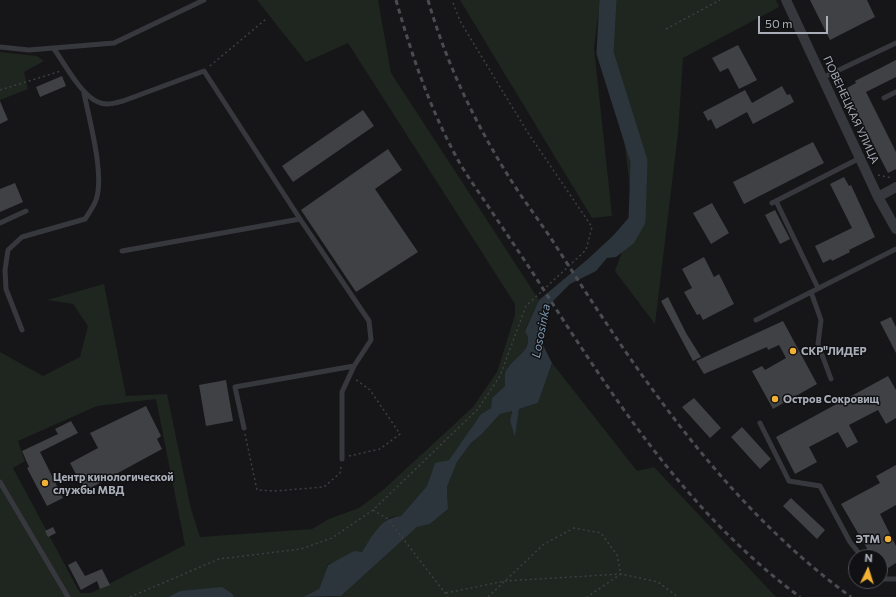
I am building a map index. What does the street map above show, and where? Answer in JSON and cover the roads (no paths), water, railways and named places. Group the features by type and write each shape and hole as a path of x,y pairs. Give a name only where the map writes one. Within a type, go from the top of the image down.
{"street":[{"name":"ПОВЕНЕЦКАЯ УЛИЦА","path":"786,0 878,197 896,229"},
{"path":"878,197 896,187"}],"lane":[{"path":"0,47 29,50 114,43 204,0"},
{"path":"822,78 896,43"},
{"path":"54,49 84,92 98,102 111,104 204,71 368,321 371,340 349,374 342,392 342,459"},
{"path":"22,330 6,289 5,270 8,250 22,237 85,219 96,200 99,183 93,136 84,92"},
{"path":"884,98 896,92"},
{"path":"818,288 774,202 860,158"},
{"path":"0,222 26,211"},
{"path":"122,251 300,219"},
{"path":"756,320 896,249"},
{"path":"811,292 821,320 818,344 832,379"},
{"path":"244,428 235,387 354,366"},
{"path":"760,422 789,481 820,486 850,542 856,549"},
{"path":"0,482 68,597"}],"water":[{"path":"630,220 642,229 634,243 616,257 607,258 596,271 570,284 548,306 541,341 552,363 538,403 519,409 515,437 510,421 512,411 500,414 482,434 471,443 457,462 447,487 448,509 430,524 417,527 341,596 303,597 319,589 328,565 354,551 362,552 382,524 394,517 401,516 427,486 435,463 449,460 481,414 491,408 492,398 505,386 505,374 508,367 526,348 528,338 525,331 539,300 588,259"},
{"path":"222,587 234,595 233,597 168,597 180,591"}],"waterway":[{"name":"Lososinka","path":"608,0 605,53 639,161 637,221 619,242"}],"railway":[{"path":"396,0 422,82 458,160 574,337 630,419 691,496 725,532 761,565 800,597"},
{"path":"428,0 444,49 464,96 500,163 651,388 723,479 763,521 805,560 851,597"}],"place":[{"name":"СКР\"ЛИДЕР","path":"793,351"},
{"name":"Остров Сокровищ","path":"775,399"},
{"name":"Центр кинологической службы МВД","path":"45,483"},
{"name":"ЭТМ","path":"888,539"}]}
